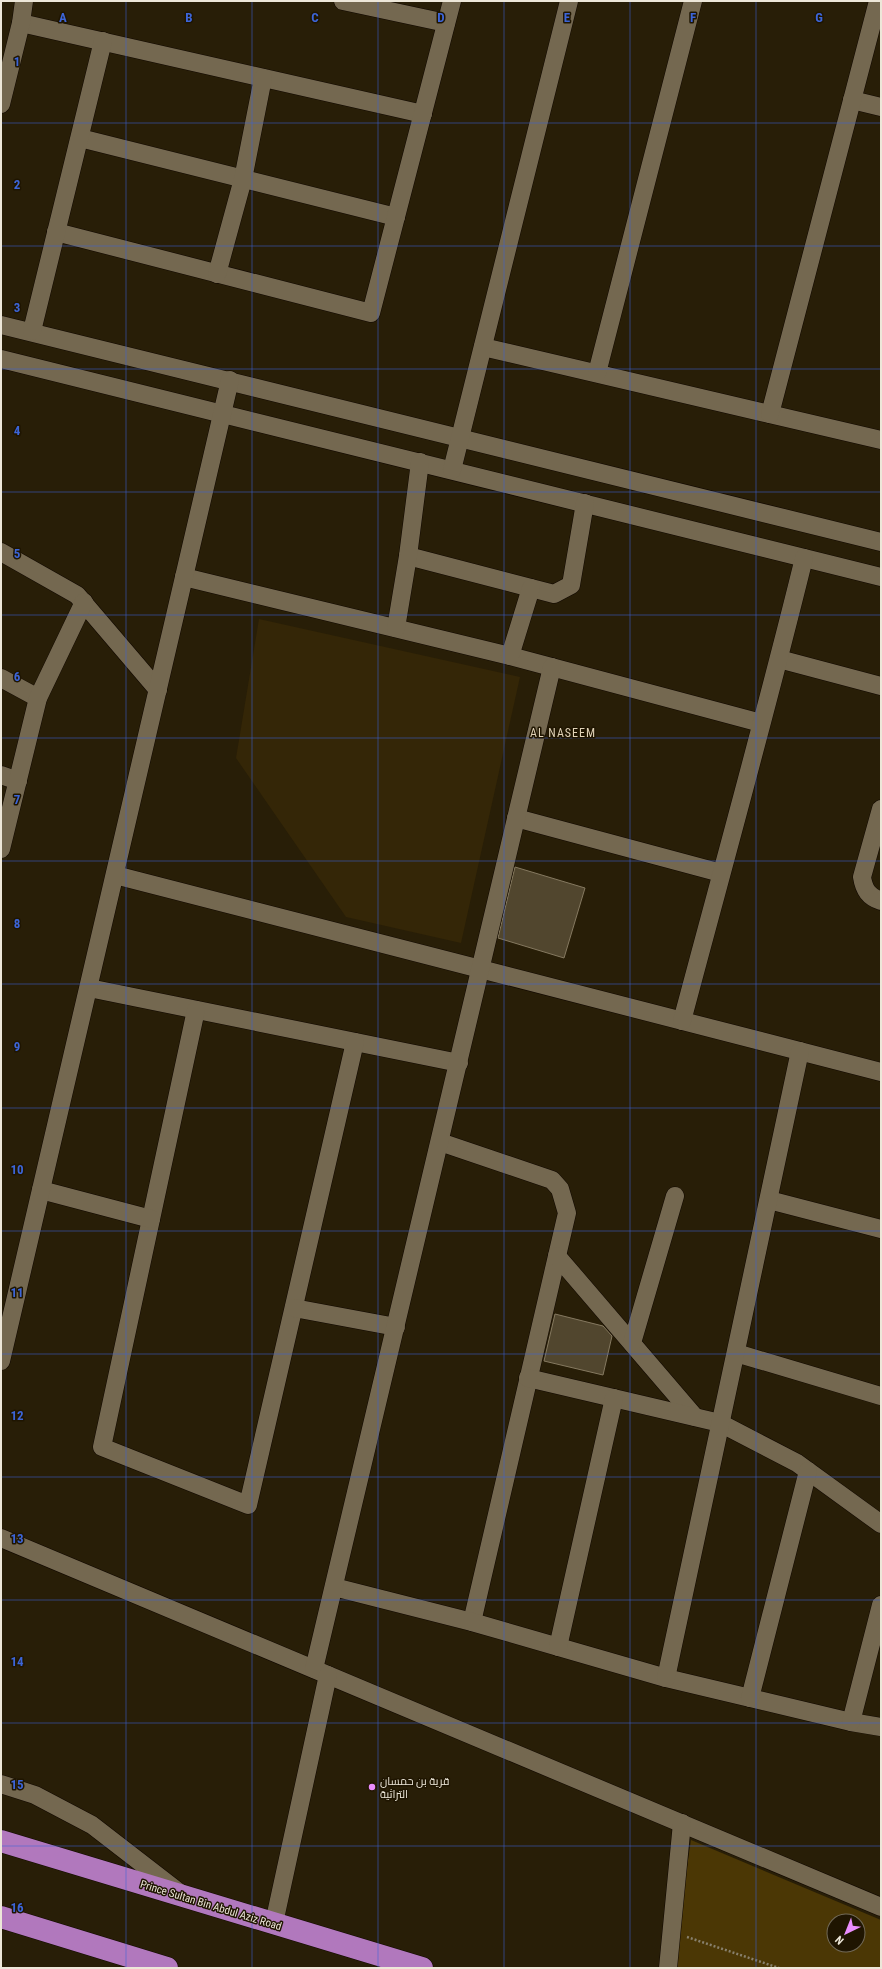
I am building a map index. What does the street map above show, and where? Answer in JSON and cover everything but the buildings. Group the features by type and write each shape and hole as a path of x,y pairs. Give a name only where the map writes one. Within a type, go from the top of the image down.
{"highway":[{"name":"Prince Sultan Bin Abdul Aziz Road","path":"1,1841 422,1968"},
{"path":"1,1917 167,1968"}],"street":[{"path":"1,104 21,23 24,1"},
{"path":"344,1 446,23"},
{"path":"56,232 371,313 452,1"},
{"path":"452,470 569,1"},
{"path":"597,373 693,1"},
{"path":"770,414 878,1"},
{"path":"21,23 423,114"},
{"path":"32,331 104,41"},
{"path":"217,274 243,179 264,78"},
{"path":"852,100 881,107"},
{"path":"80,138 396,217"},
{"path":"1,325 32,331 881,542"},
{"path":"483,347 881,440"},
{"path":"1,359 881,577"},
{"path":"1,1361 230,380"},
{"path":"396,628 408,556 420,462"},
{"path":"408,556 554,594 571,585 585,503"},
{"path":"1,552 77,595 158,690"},
{"path":"682,1021 761,723 780,659 804,558"},
{"path":"184,578 510,656 761,723"},
{"path":"510,656 531,588"},
{"path":"1,849 38,698 84,602"},
{"path":"780,659 881,686"},
{"path":"274,1923 321,1672 334,1587 552,667"},
{"path":"1,678 38,698"},
{"path":"1,775 18,782"},
{"path":"881,809 862,878 863,887 869,896 881,901"},
{"path":"516,818 722,873"},
{"path":"115,875 881,1072"},
{"path":"89,988 459,1063"},
{"path":"196,1010 102,1447 248,1505 355,1042"},
{"path":"666,1678 800,1051"},
{"path":"440,1142 552,1180 560,1189 567,1212 472,1622"},
{"path":"41,1190 151,1219"},
{"path":"632,1343 675,1196"},
{"path":"768,1200 881,1229"},
{"path":"557,1256 696,1417"},
{"path":"294,1308 396,1327"},
{"path":"736,1353 881,1396"},
{"path":"528,1378 720,1423 797,1463 881,1524"},
{"path":"558,1647 614,1398"},
{"path":"750,1698 808,1471"},
{"path":"1,1538 881,1907"},
{"path":"334,1587 472,1622 666,1678 851,1722 881,1727"},
{"path":"851,1722 881,1604"},
{"path":"1,1784 35,1795 92,1825 185,1897"},
{"path":"668,1968 682,1823"}],"path":[{"path":"671,1931 779,1968"}],"shaded area":[{"path":"259,619 520,677 461,943 346,917 236,758"},
{"path":"691,1840 864,1913 826,1913 826,1953 866,1953 866,1914 881,1920 881,1968 672,1968"}],"place":[{"name":"قرية بن حمسان التراثية","path":"372,1787"}],"district":[{"name":"AL NASEEM","path":"563,733"}]}
